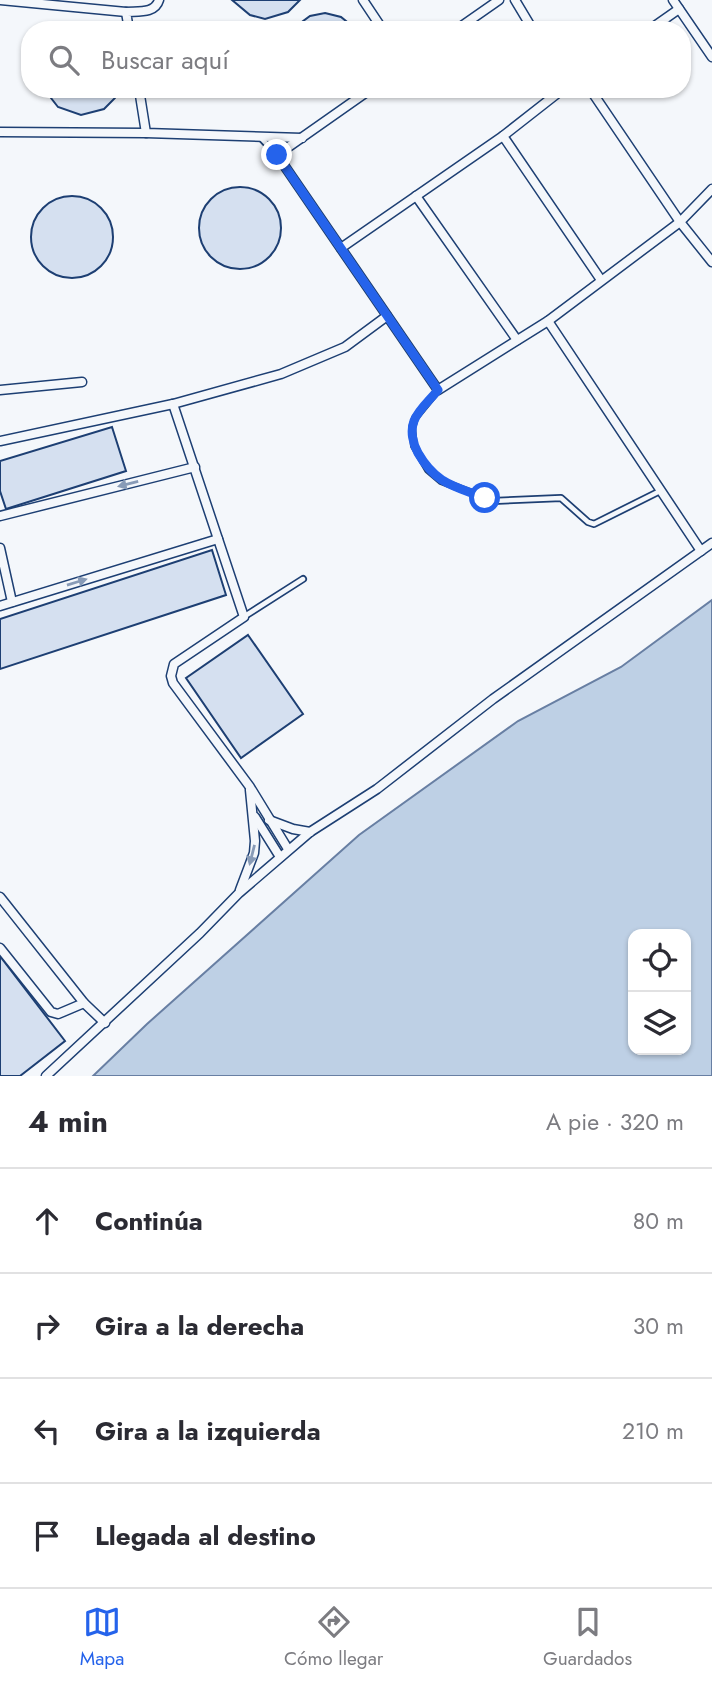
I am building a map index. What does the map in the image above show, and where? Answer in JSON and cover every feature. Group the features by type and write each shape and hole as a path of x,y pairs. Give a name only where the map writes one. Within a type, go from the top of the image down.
{"street":[{"path":"0,0 125,12 153,10 159,0"},
{"path":"363,0 377,21"},
{"path":"469,21 499,0"},
{"path":"515,0 528,21"},
{"path":"673,0 687,21"},
{"path":"662,21 679,9"},
{"path":"125,12 127,21"},
{"path":"691,26 712,57"},
{"path":"140,98 146,133"},
{"path":"358,98 277,155 438,390 548,321 680,222 712,189"},
{"path":"341,248 503,136 552,98"},
{"path":"596,98 680,222 712,260"},
{"path":"0,132 302,138"},
{"path":"503,136 601,280"},
{"path":"416,196 517,340"},
{"path":"0,441 173,404 281,374 345,347 387,316"},
{"path":"548,321 701,551"},
{"path":"0,390 82,382"},
{"path":"173,404 244,617 174,664 171,676 173,683 250,788 288,849"},
{"path":"0,516 194,467"},
{"path":"0,606 7,596 218,539"},
{"path":"46,1076 288,849 377,789 493,699 712,543"},
{"path":"0,548 7,596"},
{"path":"239,893 254,853 250,788"},
{"path":"253,815 279,857"},
{"path":"269,820 310,832"},
{"path":"0,897 84,1003 104,1023"},
{"path":"0,948 51,1012 58,1014 84,1003"}],"lane":[{"path":"253,135 267,142 277,155"},
{"path":"438,390 415,418 412,428 414,446 428,470 441,481 493,501 561,498 588,522 594,524 660,491"},
{"path":"244,617 303,579"}],"water":[{"path":"712,600 712,1076 93,1076 147,1024 359,835 518,721 621,667"}],"building":[{"path":"232,0 300,0 288,12 265,19 250,15"},
{"path":"325,13 346,21 303,21 310,16"},
{"path":"51,98 115,98 104,109 81,115 58,107"},
{"path":"240,187 256,190 269,199 278,212 281,228 278,244 269,257 256,266 240,269 224,266 211,257 202,244 199,228 202,212 211,199 224,190"},
{"path":"72,196 88,199 101,208 110,221 113,237 110,253 101,266 88,275 72,278 56,275 43,266 34,253 31,237 34,221 43,208 56,199"},
{"path":"112,427 126,471 6,509 0,491 0,461"},
{"path":"212,550 226,595 0,669 0,619"},
{"path":"248,635 303,714 241,758 186,678"},
{"path":"0,956 65,1041 20,1076 0,1076"}],"route":[{"path":"277,155 438,390 415,418 412,428 414,446 428,470 441,481 485,498"}]}
